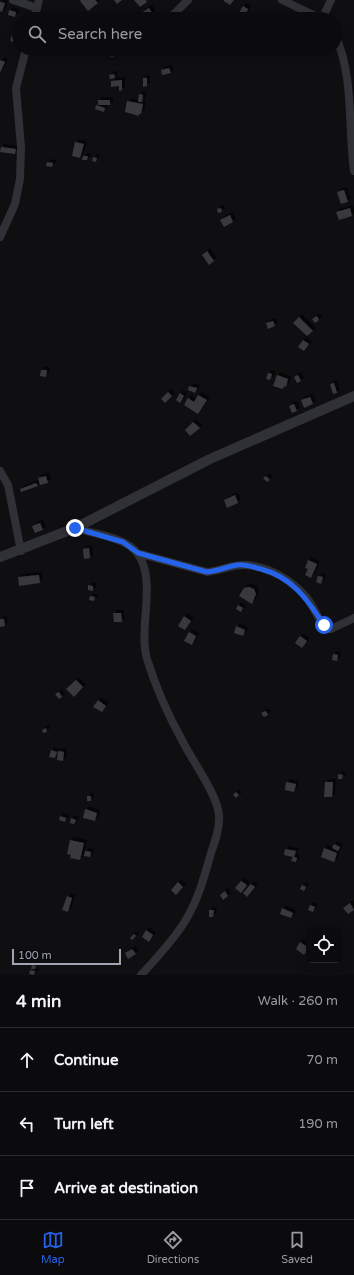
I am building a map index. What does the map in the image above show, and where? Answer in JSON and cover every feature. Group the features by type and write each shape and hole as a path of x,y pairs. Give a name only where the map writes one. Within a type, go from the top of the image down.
{"street":[{"path":"13,0 38,4"},
{"path":"176,12 188,0"},
{"path":"282,0 307,12"},
{"path":"325,12 331,0"},
{"path":"342,48 348,81 354,171"},
{"path":"0,237 14,204 20,179 21,147 16,88 24,56"},
{"path":"0,557 21,551 75,528 210,459 354,396"},
{"path":"0,471 8,485 21,551"},
{"path":"75,528 123,542 138,553 207,572 216,572 237,565 247,565 275,572 289,581 307,598 327,629 331,629 354,618"},
{"path":"138,553 146,577 144,622 146,656 158,692 183,742 216,802 219,815 217,832 204,878 188,916 141,975"}],"building":[{"path":"95,0 98,3 88,11 80,1"},
{"path":"114,0 122,0 117,4"},
{"path":"134,0 146,0 147,2 140,7"},
{"path":"224,0 234,0 230,5"},
{"path":"0,2 5,3 2,12 0,11"},
{"path":"243,6 248,9 247,12 240,12"},
{"path":"149,8 152,12 143,12"},
{"path":"9,10 16,12 12,12 12,16 8,15"},
{"path":"0,60 5,62 0,73"},
{"path":"169,68 171,73 162,75 161,70"},
{"path":"114,74 115,78 110,79 109,75"},
{"path":"143,78 147,78 147,86 143,87"},
{"path":"122,80 122,90 119,91 119,86 111,87 111,81"},
{"path":"139,94 143,95 142,102 138,102"},
{"path":"98,100 110,100 110,105 98,105"},
{"path":"127,101 143,104 141,114 139,114 139,116 125,112"},
{"path":"96,105 105,108 104,112 95,109"},
{"path":"75,142 84,144 80,158 72,156"},
{"path":"1,147 16,149 15,154 0,152"},
{"path":"83,156 88,156 87,160 82,160"},
{"path":"93,157 97,158 96,162 92,161"},
{"path":"47,162 53,163 52,167 46,166"},
{"path":"344,190 348,202 341,204 337,192"},
{"path":"221,208 222,212 218,213 217,209"},
{"path":"350,208 352,216 339,220 336,212"},
{"path":"230,215 233,222 224,227 220,220"},
{"path":"207,251 214,261 209,265 202,255"},
{"path":"317,316 319,320 315,323 312,319"},
{"path":"299,317 313,331 307,336 293,323"},
{"path":"273,321 275,326 268,329 266,323"},
{"path":"303,340 309,344 304,351 298,347"},
{"path":"41,370 47,370 46,377 40,376"},
{"path":"268,373 272,374 270,380 266,379"},
{"path":"277,375 288,379 286,387 284,386 283,389 273,386"},
{"path":"298,375 301,381 297,383 294,377"},
{"path":"334,383 337,393 333,394 330,384"},
{"path":"189,386 197,388 195,393 188,390"},
{"path":"168,392 172,396 165,403 161,399"},
{"path":"180,393 184,396 180,403 176,400"},
{"path":"198,395 207,400 198,414 184,405 188,398 194,402"},
{"path":"310,397 313,404 304,408 301,400"},
{"path":"294,404 297,411 292,413 289,406"},
{"path":"193,422 200,428 190,436 185,430"},
{"path":"46,476 48,483 40,485 38,478"},
{"path":"266,476 270,480 267,482 263,478"},
{"path":"36,483 38,486 21,492 20,489"},
{"path":"235,495 238,503 227,508 224,500"},
{"path":"40,523 43,530 35,533 32,526"},
{"path":"89,548 90,558 84,559 83,549"},
{"path":"308,560 317,564 311,578 305,575 308,569 305,568"},
{"path":"39,575 40,583 19,586 18,577"},
{"path":"318,576 323,577 321,584 316,582"},
{"path":"88,585 93,586 93,591 88,590"},
{"path":"249,587 254,589 256,594 252,604 239,596 244,588"},
{"path":"90,596 95,597 94,601 89,600"},
{"path":"238,605 243,608 241,612 236,609"},
{"path":"113,613 121,613 122,622 114,622"},
{"path":"184,616 191,621 185,630 178,626"},
{"path":"0,619 4,619 5,626 0,627"},
{"path":"236,626 245,630 243,636 234,633"},
{"path":"189,632 196,636 192,645 184,641"},
{"path":"300,636 307,641 302,648 295,643"},
{"path":"333,654 338,655 337,661 332,660"},
{"path":"76,680 83,687 74,697 66,689"},
{"path":"59,692 62,697 59,699 55,694"},
{"path":"98,700 106,706 102,712 93,707"},
{"path":"266,711 268,715 264,717 261,713"},
{"path":"46,728 47,732 43,733 42,730"},
{"path":"51,750 57,752 55,758 49,757"},
{"path":"58,751 64,752 63,761 57,760"},
{"path":"338,774 343,775 342,779 338,779"},
{"path":"286,782 296,784 294,792 285,790"},
{"path":"325,782 333,782 332,797 324,797"},
{"path":"236,792 239,795 236,798 233,795"},
{"path":"87,796 91,796 91,801 87,801"},
{"path":"85,809 97,813 95,821 83,818"},
{"path":"60,816 66,818 65,822 59,820"},
{"path":"71,818 76,820 74,824 70,823"},
{"path":"70,840 84,843 80,860 70,858 71,855 67,854"},
{"path":"334,844 340,847 338,851 332,848"},
{"path":"324,848 337,853 334,862 321,857"},
{"path":"285,849 296,851 294,857 297,858 296,862 291,861 293,857 284,855"},
{"path":"85,851 91,852 90,857 84,856"},
{"path":"241,881 247,885 241,893 235,888"},
{"path":"178,882 183,887 176,895 171,890"},
{"path":"251,884 255,887 247,897 243,893"},
{"path":"302,885 306,887 304,891 300,889"},
{"path":"225,891 228,896 223,900 220,895"},
{"path":"67,896 72,898 68,912 62,910"},
{"path":"350,903 354,910 348,914 343,908"},
{"path":"310,905 315,907 313,912 308,910"},
{"path":"282,908 293,913 291,918 280,914"},
{"path":"209,910 214,910 213,917 209,917"},
{"path":"146,930 153,935 149,942 142,937"},
{"path":"134,934 136,936 132,940 130,938"},
{"path":"300,942 306,946 306,952 304,955 296,949"},
{"path":"132,949 136,954 128,959 125,953"},
{"path":"32,965 36,966 35,969 31,969"},
{"path":"30,970 35,971 34,975 29,974"}],"route":[{"path":"75,528 123,542 138,553 159,560 207,572 216,572 237,565 247,565 275,572 289,581 307,598 324,625"}]}
